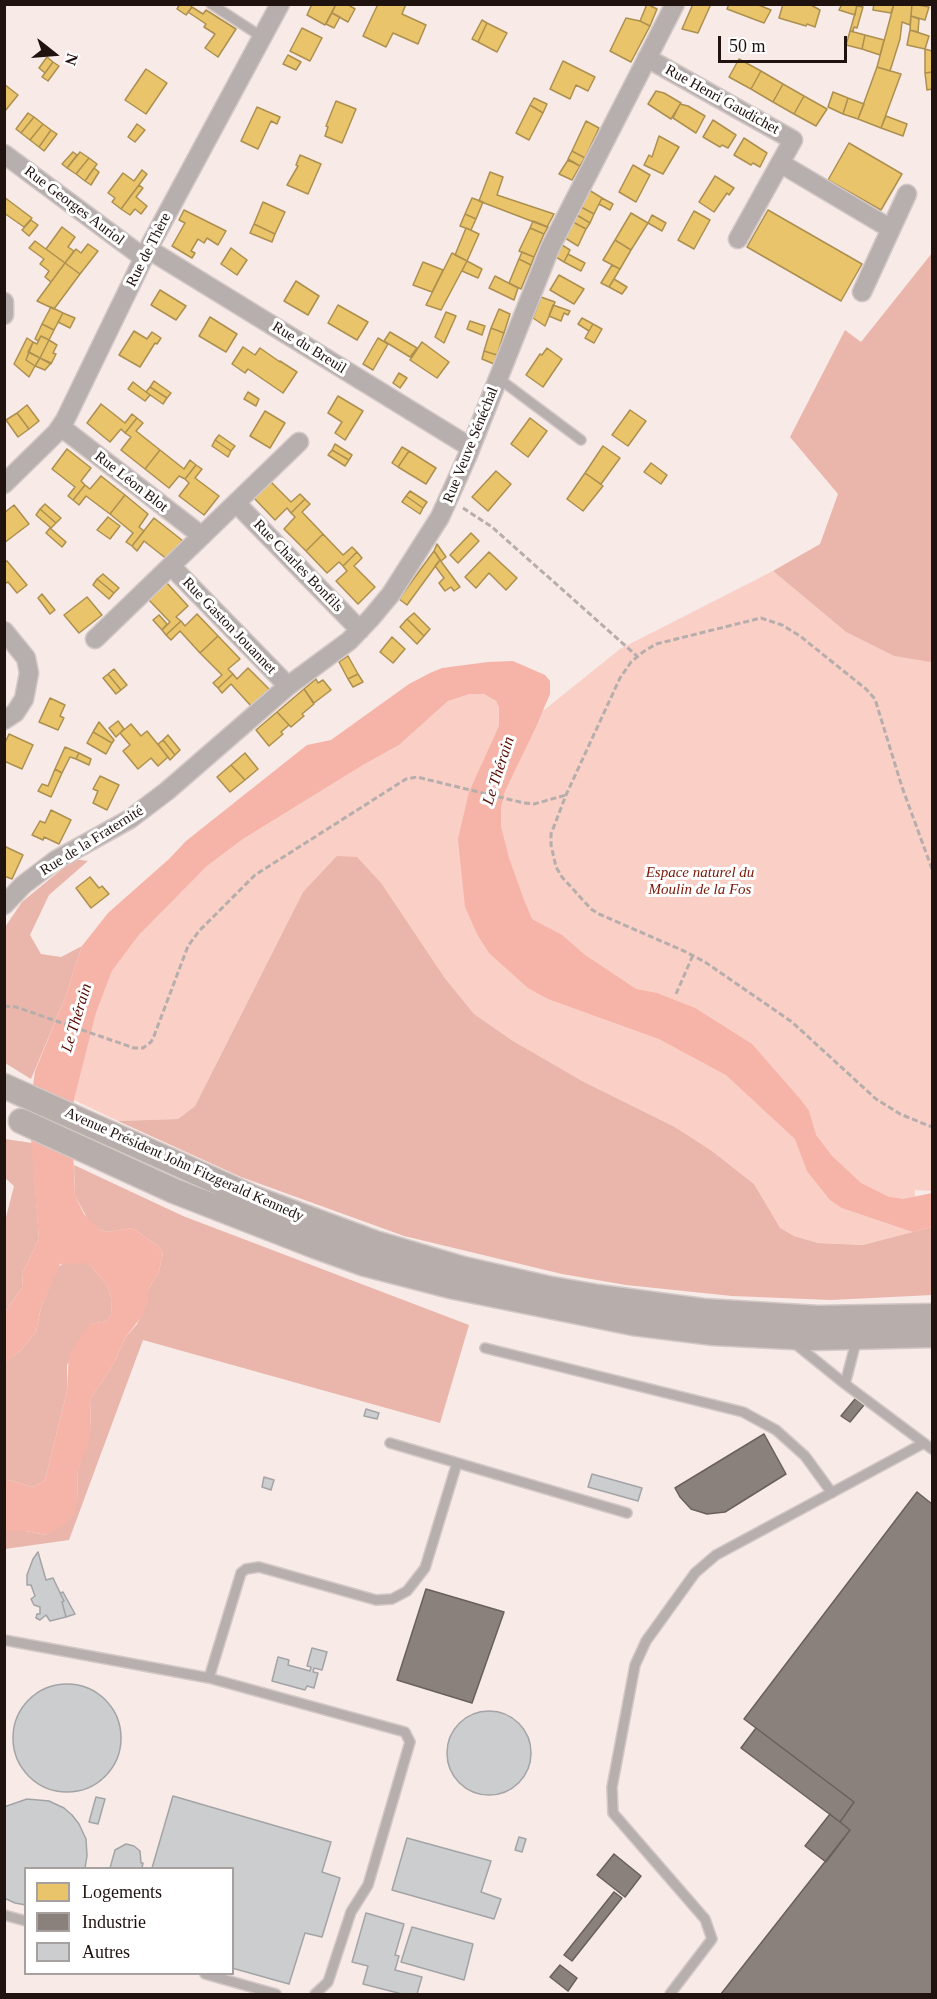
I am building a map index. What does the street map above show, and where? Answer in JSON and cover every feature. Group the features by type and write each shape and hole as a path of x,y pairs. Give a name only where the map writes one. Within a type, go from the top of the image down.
{"main road":[{"name":"Avenue Président John Fitzgerald Kennedy","path":"15,1103 254,1222 365,1264 499,1297 655,1326 714,1333 786,1337 857,1338 933,1335"},
{"name":"Avenue Président John Fitzgerald Kennedy","path":"76,1133 407,1254 546,1288 626,1302 721,1313 818,1318 933,1316"}],"street":[{"name":"Rue de Thère","path":"4,484 61,427 146,254 280,4"},
{"name":"Rue Veuve Sénéchal","path":"154,802 288,686 360,630 408,570 433,531 449,499 550,248 675,4"},
{"name":"Rue Henri Gaudichet","path":"646,58 793,140 738,239"},
{"name":"Rue Georges Auriol","path":"4,154 146,254"},
{"path":"780,163 891,229"},
{"path":"862,292 906,194"},
{"name":"Rue du Breuil","path":"146,254 470,447"},
{"path":"4,302 4,315"},
{"name":"Rue Léon Blot","path":"61,427 202,536"},
{"path":"202,536 299,442"},
{"name":"Rue Charles Bonfils","path":"236,503 360,630"},
{"name":"Rue Gaston Jouannet","path":"95,639 202,536"},
{"name":"Rue Gaston Jouannet","path":"171,566 288,686"},
{"path":"4,631 26,658 29,673 24,699 15,713 4,720"},
{"name":"Rue de la Fraternité","path":"4,905 23,885 56,860 121,824 154,802"}],"lane":[{"path":"211,4 262,37"},
{"path":"498,378 581,440"},
{"path":"670,1995 712,1939 705,1919 613,1813 612,1787 635,1665 646,1641 695,1573 716,1555 832,1493 928,1446 786,1337"},
{"path":"846,1384 857,1338"},
{"path":"484,1348 743,1412 776,1430 805,1456 832,1493"},
{"path":"390,1443 627,1513"},
{"path":"209,1678 241,1573 246,1569 259,1567 376,1600 392,1599 407,1591 424,1568 457,1463"},
{"path":"4,1640 209,1678 405,1732 410,1742 368,1885 351,1912 328,1982 315,1995"},
{"path":"4,1915 24,1920"},
{"path":"208,1975 276,1995"}],"path":[{"path":"449,499 477,515 492,527 637,656"},
{"path":"933,869 902,787 875,699 809,642 782,625 761,618 656,644 637,656 620,678 566,795 554,823 550,845 556,867 585,904 599,914 693,955 786,1017 876,1099 900,1114 933,1127"},
{"path":"4,1006 15,1007 139,1049 152,1042 192,939 263,869 406,779 417,777 513,802 534,804 566,795"},
{"path":"676,994 693,955"}],"green space":[{"name":"Espace naturel du Moulin de la Fos","path":"773,571 846,632 894,656 932,662 932,1191 915,1190 913,1232 863,1245 818,1243 794,1236 779,1228 754,1184 712,1151 675,1127 584,1082 513,1041 474,1014 444,977 303,892 195,1106 178,1119 118,1121 74,1100 96,1013 112,971 138,936 207,866 243,839 399,745 448,701 470,694 484,694 496,701 499,706 499,726 543,711 620,649"}],"shaded area":[{"path":"932,253 932,662 930,662 894,656 846,632 773,571 820,544 838,494 790,437 845,330 861,342"},
{"path":"337,856 357,857 381,883 444,977 474,1014 513,1041 584,1082 675,1127 712,1151 754,1184 780,1228 794,1236 818,1243 863,1245 932,1227 932,1295 831,1300 732,1296 626,1285 562,1274 404,1236 241,1177 118,1121 178,1119 195,1106 303,892"},
{"path":"74,859 88,861 49,895 30,935 41,954 61,957 82,946 65,998 31,1079 5,1063 5,927 22,902"},
{"path":"5,1139 32,1143 39,1239 23,1272 22,1288 5,1312 5,1221 14,1186 5,1178"},
{"path":"74,1165 183,1216 469,1325 440,1423 143,1340 69,1540 5,1549 4,1531 26,1531 46,1535 77,1501 78,1469 90,1433 91,1398 113,1365 125,1338 137,1324 148,1301 148,1290 159,1271 163,1253 158,1246 132,1228 108,1232 100,1230 89,1221 75,1196"},
{"path":"65,1262 87,1263 91,1266 107,1285 112,1299 111,1314 107,1321 91,1324 67,1365 67,1391 45,1480 32,1487 10,1480 5,1483 4,1363 19,1352 36,1332 41,1307 58,1267"}],"water":[{"name":"Le Thérain","path":"513,661 545,675 550,681 550,694 505,791 501,807 501,827 509,858 532,919 562,935 585,955 636,989 657,993 695,1008 752,1044 809,1111 816,1135 832,1156 861,1183 889,1197 903,1199 932,1193 932,1227 913,1232 842,1208 830,1200 807,1171 795,1139 726,1075 659,1039 548,999 528,988 489,953 477,934 465,907 458,839 469,792 499,726 499,707 496,701 484,694 470,694 448,701 399,745 243,839 207,866 138,936 112,971 96,1013 74,1100 72,1126 75,1196 84,1214 100,1230 108,1232 132,1228 158,1246 163,1253 159,1271 148,1290 148,1301 142,1316 125,1338 113,1365 91,1398 90,1433 88,1446 78,1469 77,1501 74,1514 66,1524 46,1535 26,1531 5,1531 5,1483 10,1480 32,1487 45,1480 67,1391 69,1354 85,1329 91,1324 107,1321 111,1314 112,1299 107,1285 91,1266 86,1263 60,1264 41,1307 36,1332 19,1352 5,1363 5,1312 22,1288 23,1272 39,1239 29,1114 35,1071 65,998 82,946 108,913 186,841 307,745 331,740 409,684 442,668"}],"building: Logements":[{"path":"180,4 189,4 192,7 186,15 177,9"},
{"path":"312,4 336,4 325,25 307,15"},
{"path":"336,4 347,4 355,9 348,22 332,13"},
{"path":"378,4 406,4 402,14 426,25 418,44 393,33 386,47 363,36"},
{"path":"647,4 657,9 650,26 640,21"},
{"path":"693,4 711,4 698,33 682,29"},
{"path":"729,4 756,4 771,10 764,23 727,9"},
{"path":"783,4 809,4 820,10 815,27 779,18"},
{"path":"839,4 857,4 855,15 839,10 841,6"},
{"path":"874,4 894,4 891,13 873,10"},
{"path":"894,4 912,4 910,25 902,22 900,39 890,71 877,67"},
{"path":"912,4 929,7 925,20 911,16"},
{"path":"857,6 863,7 857,28 854,27 853,31 850,31"},
{"path":"192,7 203,14 206,10 236,29 218,57 205,48 215,34 204,27 206,24 188,12"},
{"path":"332,13 340,17 334,28 326,24"},
{"path":"911,16 919,19 918,32 910,30"},
{"path":"626,18 650,26 631,62 610,51"},
{"path":"482,20 487,23 478,42 472,39"},
{"path":"487,23 507,33 497,52 478,42"},
{"path":"302,28 322,38 310,61 290,51"},
{"path":"910,30 929,36 925,49 907,45"},
{"path":"850,31 865,35 862,49 846,45"},
{"path":"865,35 884,40 880,55 862,49"},
{"path":"925,49 932,51 932,72 925,73"},
{"path":"288,55 301,62 296,70 283,64"},
{"path":"47,57 53,62 45,73 39,68"},
{"path":"739,59 761,71 751,89 729,77"},
{"path":"563,61 595,77 588,91 576,85 570,99 550,89"},
{"path":"53,62 59,66 48,81 42,77"},
{"path":"877,67 901,74 881,128 858,119"},
{"path":"146,69 167,83 146,114 125,100"},
{"path":"761,71 783,84 773,102 751,89"},
{"path":"932,72 932,89 927,90 925,73"},
{"path":"4,84 18,95 5,111 4,111"},
{"path":"783,84 804,96 794,114 773,102"},
{"path":"656,91 681,103 671,119 648,104"},
{"path":"833,92 848,98 843,114 828,107"},
{"path":"804,96 827,109 816,126 794,114"},
{"path":"534,98 547,104 543,113 530,105"},
{"path":"848,98 864,104 858,119 843,114"},
{"path":"336,101 356,109 342,143 325,136 328,127 326,126"},
{"path":"680,104 705,116 696,133 673,118"},
{"path":"530,105 543,113 529,140 516,133"},
{"path":"257,107 280,117 277,124 271,121 258,149 241,141"},
{"path":"28,113 34,117 21,133 16,129"},
{"path":"886,116 907,124 903,136 881,128"},
{"path":"34,117 43,124 30,140 21,133"},
{"path":"713,120 736,135 728,148 722,145 720,147 703,137"},
{"path":"586,121 599,128 585,158 572,151"},
{"path":"43,124 51,130 39,147 30,140"},
{"path":"137,124 145,130 135,142 128,137"},
{"path":"51,130 57,134 44,151 39,147"},
{"path":"659,136 679,147 663,174 644,165 649,155 652,157"},
{"path":"744,138 767,153 760,167 753,163 751,165 734,155"},
{"path":"849,143 902,174 881,210 828,180"},
{"path":"572,151 585,158 580,166 568,159"},
{"path":"73,152 77,155 67,168 62,164"},
{"path":"80,152 89,158 76,174 67,168"},
{"path":"300,155 321,164 308,194 287,185 298,166 296,165"},
{"path":"89,158 97,164 85,181 76,174"},
{"path":"568,160 580,166 572,180 559,174"},
{"path":"633,165 650,175 636,202 619,192"},
{"path":"94,168 99,172 91,185 85,181"},
{"path":"142,170 147,174 121,209 112,202 115,198 108,193 123,173 134,181"},
{"path":"490,172 503,177 497,195 554,214 547,227 479,201"},
{"path":"715,176 734,188 729,195 727,193 714,212 699,202"},
{"path":"139,185 143,188 136,197 147,206 141,214 135,209 130,215 121,209"},
{"path":"589,190 602,198 594,214 581,207"},
{"path":"4,197 32,218 24,227 4,213"},
{"path":"472,198 483,202 476,219 465,214"},
{"path":"602,198 613,204 610,210 599,204"},
{"path":"263,202 285,212 275,234 254,224"},
{"path":"581,207 594,214 590,223 577,215"},
{"path":"184,210 226,231 218,245 207,238 204,243 198,239 191,251 195,253 192,258 172,246 185,223 179,220"},
{"path":"768,210 862,264 841,301 747,247"},
{"path":"694,211 710,220 694,249 678,240"},
{"path":"631,213 648,223 631,250 615,240"},
{"path":"465,214 476,219 471,230 460,226"},
{"path":"577,215 590,223 586,229 573,222"},
{"path":"652,215 666,223 662,231 648,223"},
{"path":"31,220 38,225 29,236 22,230"},
{"path":"533,221 548,227 544,234 530,228"},
{"path":"573,222 586,229 578,246 565,238"},
{"path":"254,224 275,234 272,242 250,233"},
{"path":"62,227 75,237 68,247 74,251 65,263 46,249"},
{"path":"466,228 479,234 467,261 455,255"},
{"path":"530,228 544,234 534,257 519,251"},
{"path":"615,240 631,250 620,269 603,260"},
{"path":"35,241 65,263 51,282 45,277 49,271 40,264 44,259 29,248"},
{"path":"88,244 98,251 80,274 65,263 76,249 81,253"},
{"path":"562,245 570,250 564,262 556,257"},
{"path":"231,248 247,260 237,275 221,264"},
{"path":"522,252 534,257 531,265 519,259"},
{"path":"452,253 467,261 441,310 426,305"},
{"path":"568,254 585,263 581,271 564,262"},
{"path":"519,259 531,265 521,289 509,283"},
{"path":"467,261 482,269 478,278 462,271"},
{"path":"423,262 443,270 432,292 413,285"},
{"path":"65,263 80,274 54,309 37,301"},
{"path":"612,265 620,269 609,287 601,283"},
{"path":"559,275 584,289 574,304 550,290"},
{"path":"495,276 518,288 514,300 489,288"},
{"path":"614,279 627,287 622,294 609,287"},
{"path":"296,281 319,296 308,315 284,301"},
{"path":"160,290 186,306 176,320 151,305"},
{"path":"541,297 555,302 545,326 533,318"},
{"path":"338,305 368,322 357,340 328,323"},
{"path":"553,305 570,311 568,315 564,313 561,321 549,316"},
{"path":"51,307 63,313 54,330 42,324"},
{"path":"499,309 510,314 504,333 491,328"},
{"path":"446,312 456,316 444,343 435,337"},
{"path":"63,313 75,318 70,328 58,322"},
{"path":"210,317 237,334 226,352 199,336"},
{"path":"582,318 593,324 589,331 578,324"},
{"path":"470,321 485,326 482,335 467,329"},
{"path":"42,324 54,330 49,340 41,336 38,341 35,339"},
{"path":"593,324 602,329 594,343 585,338"},
{"path":"491,328 504,333 497,355 484,351"},
{"path":"134,331 147,339 152,332 161,338 157,344 155,343 140,367 119,355"},
{"path":"390,332 417,348 410,357 384,341"},
{"path":"41,336 49,340 40,358 28,352 33,342 37,344"},
{"path":"27,338 33,342 26,360 35,366 29,377 14,364"},
{"path":"378,338 388,344 373,370 363,364"},
{"path":"49,340 57,345 51,364 40,358"},
{"path":"422,342 449,362 437,378 410,360"},
{"path":"243,347 255,355 260,348 297,372 283,393 248,369 245,373 232,364"},
{"path":"547,348 562,359 543,387 526,375 540,354 542,355"},
{"path":"484,351 497,355 494,364 482,359"},
{"path":"29,352 40,358 35,366 26,360"},
{"path":"40,358 51,363 45,370 35,366"},
{"path":"399,373 407,378 400,388 393,383"},
{"path":"154,381 171,393 167,398 150,387"},
{"path":"133,382 150,395 145,401 128,389"},
{"path":"150,387 167,398 163,404 146,392"},
{"path":"248,392 259,399 256,406 244,399"},
{"path":"338,396 363,411 345,440 335,433 342,422 328,413"},
{"path":"101,404 125,423 132,414 137,418 125,433 121,429 110,442 87,423"},
{"path":"27,405 39,421 29,429 17,413"},
{"path":"630,410 646,421 628,446 612,435"},
{"path":"265,411 285,423 270,448 250,436"},
{"path":"17,413 29,429 18,437 6,420"},
{"path":"137,418 143,423 136,431 160,450 145,469 121,450 131,437 125,433"},
{"path":"530,418 547,431 528,457 511,444"},
{"path":"219,435 235,446 231,451 215,440"},
{"path":"215,440 231,451 228,457 212,446"},
{"path":"335,444 352,455 349,460 332,450"},
{"path":"603,446 620,458 601,484 585,473"},
{"path":"402,447 409,451 398,467 392,463"},
{"path":"67,449 91,468 81,481 85,485 73,500 68,496 75,487 52,469"},
{"path":"160,450 184,469 190,460 196,465 185,479 179,476 169,488 145,469"},
{"path":"332,450 349,460 345,466 328,455"},
{"path":"409,451 436,468 426,484 398,467"},
{"path":"651,463 667,475 661,484 644,472"},
{"path":"196,465 202,469 195,478 219,496 204,515 179,496 189,483 185,479"},
{"path":"496,471 511,484 488,511 472,497"},
{"path":"585,473 603,486 583,511 567,499"},
{"path":"101,476 125,495 110,514 86,496 79,505 73,500 85,485 90,489"},
{"path":"270,481 291,502 300,494 305,499 291,513 287,508 275,520 253,497"},
{"path":"410,491 427,502 423,508 406,496"},
{"path":"125,495 148,514 139,527 144,531 132,546 126,542 133,533 110,514"},
{"path":"406,496 423,508 420,514 402,502"},
{"path":"305,499 310,504 302,512 323,534 306,551 284,529 295,517 291,513"},
{"path":"45,504 61,518 56,523 40,509"},
{"path":"14,505 29,524 4,543 4,513"},
{"path":"40,509 56,523 51,528 36,515"},
{"path":"108,517 120,526 110,539 97,530"},
{"path":"154,518 183,541 168,560 144,541 137,551 132,546"},
{"path":"50,528 66,542 62,547 46,533"},
{"path":"471,533 479,541 458,563 450,555"},
{"path":"323,534 343,555 352,547 357,552 343,566 339,562 327,573 306,551"},
{"path":"437,544 446,557 441,561 434,551"},
{"path":"434,551 440,560 407,605 399,599"},
{"path":"357,552 362,558 354,566 375,587 358,604 336,581 347,571 343,566"},
{"path":"489,552 517,578 506,590 489,573 476,588 465,577"},
{"path":"440,560 460,587 454,591 451,587 445,591 439,583 444,578 435,566"},
{"path":"7,561 27,585 17,593 8,582 4,584 4,562"},
{"path":"103,574 119,588 114,593 97,579"},
{"path":"97,579 114,593 109,599 93,585"},
{"path":"166,582 188,606 176,617 181,621 166,635 162,630 170,622 148,599"},
{"path":"42,594 55,610 50,614 38,598"},
{"path":"87,597 102,615 79,633 64,615"},
{"path":"414,613 430,629 424,636 407,619"},
{"path":"197,614 218,636 200,653 180,631 171,640 166,635 181,621 185,626"},
{"path":"159,615 167,624 162,630 153,620"},
{"path":"407,619 424,636 417,644 400,627"},
{"path":"218,636 240,659 228,669 233,674 218,688 213,683 222,675 200,653"},
{"path":"392,637 405,649 393,663 380,652"},
{"path":"348,656 358,674 348,679 339,662"},
{"path":"248,668 270,690 252,707 231,684 222,693 218,688 233,674 237,679"},
{"path":"114,669 127,685 121,690 108,674"},
{"path":"108,674 121,690 116,694 103,678"},
{"path":"358,674 363,682 353,687 348,679"},
{"path":"316,679 318,683 323,680 331,690 314,703 304,689"},
{"path":"304,689 314,704 291,727 277,712"},
{"path":"50,698 65,705 60,716 64,718 58,730 39,722"},
{"path":"277,712 289,725 281,732 283,734 269,746 256,730"},
{"path":"118,721 124,729 116,737 109,728"},
{"path":"99,722 114,740 112,743 93,732"},
{"path":"131,724 141,736 147,731 168,757 158,766 151,758 138,769 123,751 130,745 120,733"},
{"path":"93,732 112,743 106,754 87,743"},
{"path":"9,734 33,745 22,769 4,761 4,745"},
{"path":"168,735 180,750 175,755 163,740"},
{"path":"163,740 175,755 170,760 158,744"},
{"path":"65,747 79,753 76,759 70,757 62,773 55,769"},
{"path":"79,753 91,759 89,765 76,759"},
{"path":"245,753 258,769 245,780 231,765"},
{"path":"231,765 245,780 230,792 217,777"},
{"path":"55,769 62,773 51,797 38,791 42,784 48,786"},
{"path":"100,776 119,785 107,810 93,803 98,791 93,789"},
{"path":"51,810 71,820 59,844 44,837 43,840 32,835 40,821 45,823"},
{"path":"4,846 23,855 12,879 4,876"},
{"path":"90,877 99,888 102,886 109,894 91,908 76,888"}],"building: Industrie":[{"path":"855,1399 864,1405 850,1422 841,1416"},
{"path":"764,1434 786,1474 725,1512 707,1514 691,1509 680,1497 675,1488"},
{"path":"917,1492 932,1504 932,1994 721,1994 850,1830 840,1822 854,1802 744,1719"},
{"path":"426,1589 504,1612 472,1703 397,1680"},
{"path":"756,1728 854,1802 840,1822 741,1748"},
{"path":"830,1814 850,1830 826,1862 805,1846"},
{"path":"614,1854 641,1876 625,1897 597,1875"},
{"path":"614,1892 622,1898 572,1961 564,1955"},
{"path":"560,1965 577,1978 568,1991 550,1977"}],"building: Autres":[{"path":"366,1409 379,1413 377,1419 364,1416"},
{"path":"592,1474 642,1488 638,1501 588,1487"},
{"path":"264,1477 274,1480 271,1490 262,1487"},
{"path":"38,1552 46,1580 53,1578 64,1601 62,1602 66,1617 50,1621 46,1615 40,1620 36,1618 37,1614 40,1614 40,1607 34,1605 31,1599 35,1596 31,1585 27,1585 27,1575"},
{"path":"63,1592 75,1614 66,1617 62,1602 64,1601 60,1593"},
{"path":"312,1648 327,1652 322,1670 314,1668 313,1672 318,1673 314,1688 307,1686 305,1690 272,1681 278,1657 289,1660 288,1665 310,1671 311,1667 307,1666"},
{"path":"67,1684 88,1688 106,1699 117,1717 121,1738 117,1759 106,1777 88,1788 67,1792 46,1788 28,1777 17,1759 13,1738 17,1717 28,1699 46,1688"},
{"path":"489,1711 505,1714 519,1723 528,1737 531,1753 528,1769 519,1783 505,1792 489,1795 473,1792 459,1783 450,1769 447,1753 450,1737 459,1723 473,1714"},
{"path":"173,1796 331,1842 322,1872 340,1878 322,1937 305,1933 289,1984 234,1969 234,1867 152,1867"},
{"path":"96,1797 105,1799 98,1824 89,1822"},
{"path":"27,1799 49,1801 64,1808 79,1824 86,1839 85,1867 24,1867 24,1905 4,1898 4,1807"},
{"path":"519,1837 526,1839 522,1852 515,1850"},
{"path":"407,1838 491,1861 481,1892 501,1899 494,1919 392,1890"},
{"path":"126,1844 134,1846 140,1851 142,1867 110,1867 115,1850"},
{"path":"366,1913 404,1924 395,1955 399,1956 395,1970 422,1977 417,1994 402,1994 363,1984 368,1966 352,1962"},
{"path":"412,1927 473,1944 464,1980 401,1962"}]}
